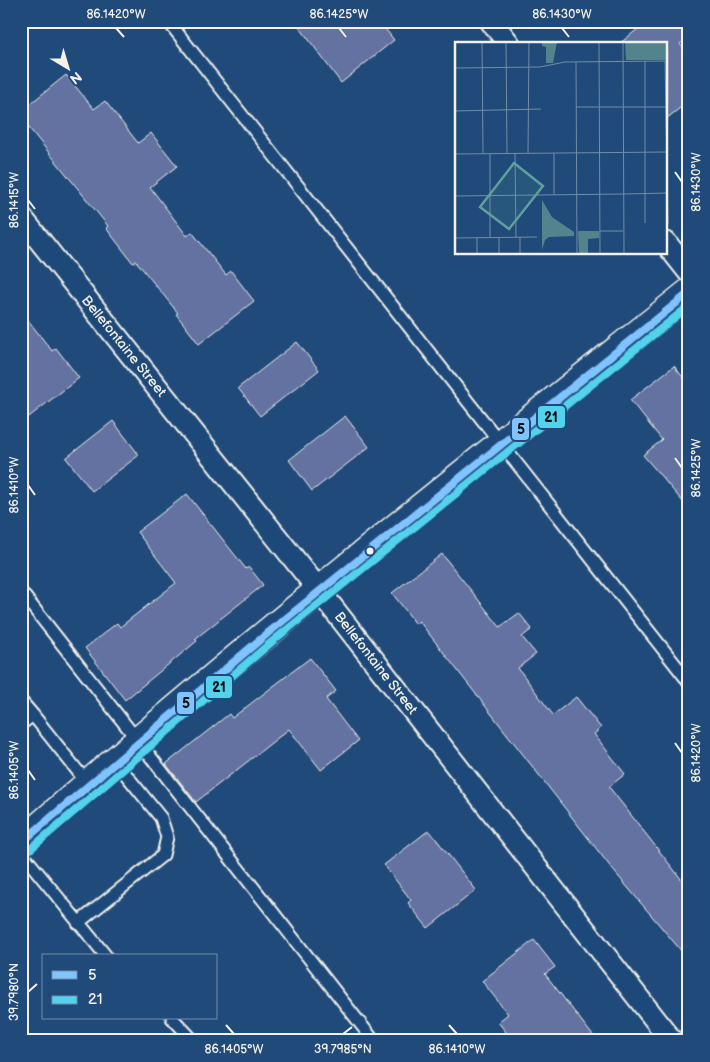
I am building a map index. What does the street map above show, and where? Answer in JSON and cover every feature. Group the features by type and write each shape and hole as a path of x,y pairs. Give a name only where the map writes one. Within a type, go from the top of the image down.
{"main road":[{"path":"21,843 115,760 320,591 689,293"}],"street":[{"path":"492,21 508,42"},
{"name":"Bellefontaine Street","path":"21,217 320,591 672,1041"},
{"path":"668,246 689,272"}],"lane":[{"path":"168,21 689,682"},
{"path":"21,592 374,1041"},
{"path":"21,701 88,784"},
{"path":"21,724 33,715"},
{"path":"78,923 163,855 167,837 161,818 115,760"},
{"path":"21,852 104,954"},
{"path":"174,1020 194,1041"}],"building":[{"path":"295,21 379,21 394,40 341,83"},
{"path":"648,21 689,21 689,37 680,44 689,55 689,101 668,117 668,42 622,42"},
{"path":"66,75 94,109 105,101 138,143 151,133 177,166 150,187 187,236 192,232 226,275 231,271 254,301 199,344 176,314 178,313 136,261 133,263 106,228 108,226 21,118 21,111"},
{"path":"21,311 52,351 56,348 79,378 21,423"},
{"path":"297,342 319,370 260,416 238,388"},
{"path":"674,366 689,385 689,509 643,455 662,440 630,400"},
{"path":"345,416 369,447 312,491 289,460"},
{"path":"113,421 139,455 92,491 66,458"},
{"path":"187,494 246,569 249,567 263,585 195,639 197,641 125,700 85,648 117,623 120,627 176,583 137,532"},
{"path":"442,554 500,627 519,613 532,629 522,637 536,654 518,668 553,715 576,697 601,728 594,734 625,774 609,787 689,889 689,960 613,870 419,621 416,624 392,593"},
{"path":"310,658 336,691 326,699 358,741 321,770 289,729 196,802 166,764 229,714 232,718"},
{"path":"429,830 476,890 428,928 408,903 411,900 384,865"},
{"path":"534,940 555,967 545,974 597,1041 513,1041 498,1022 508,1014 482,981"}],"transit line":[{"name":"5","path":"21,843 268,633 689,293"},
{"name":"21","path":"28,851 274,640 689,306"}]}
